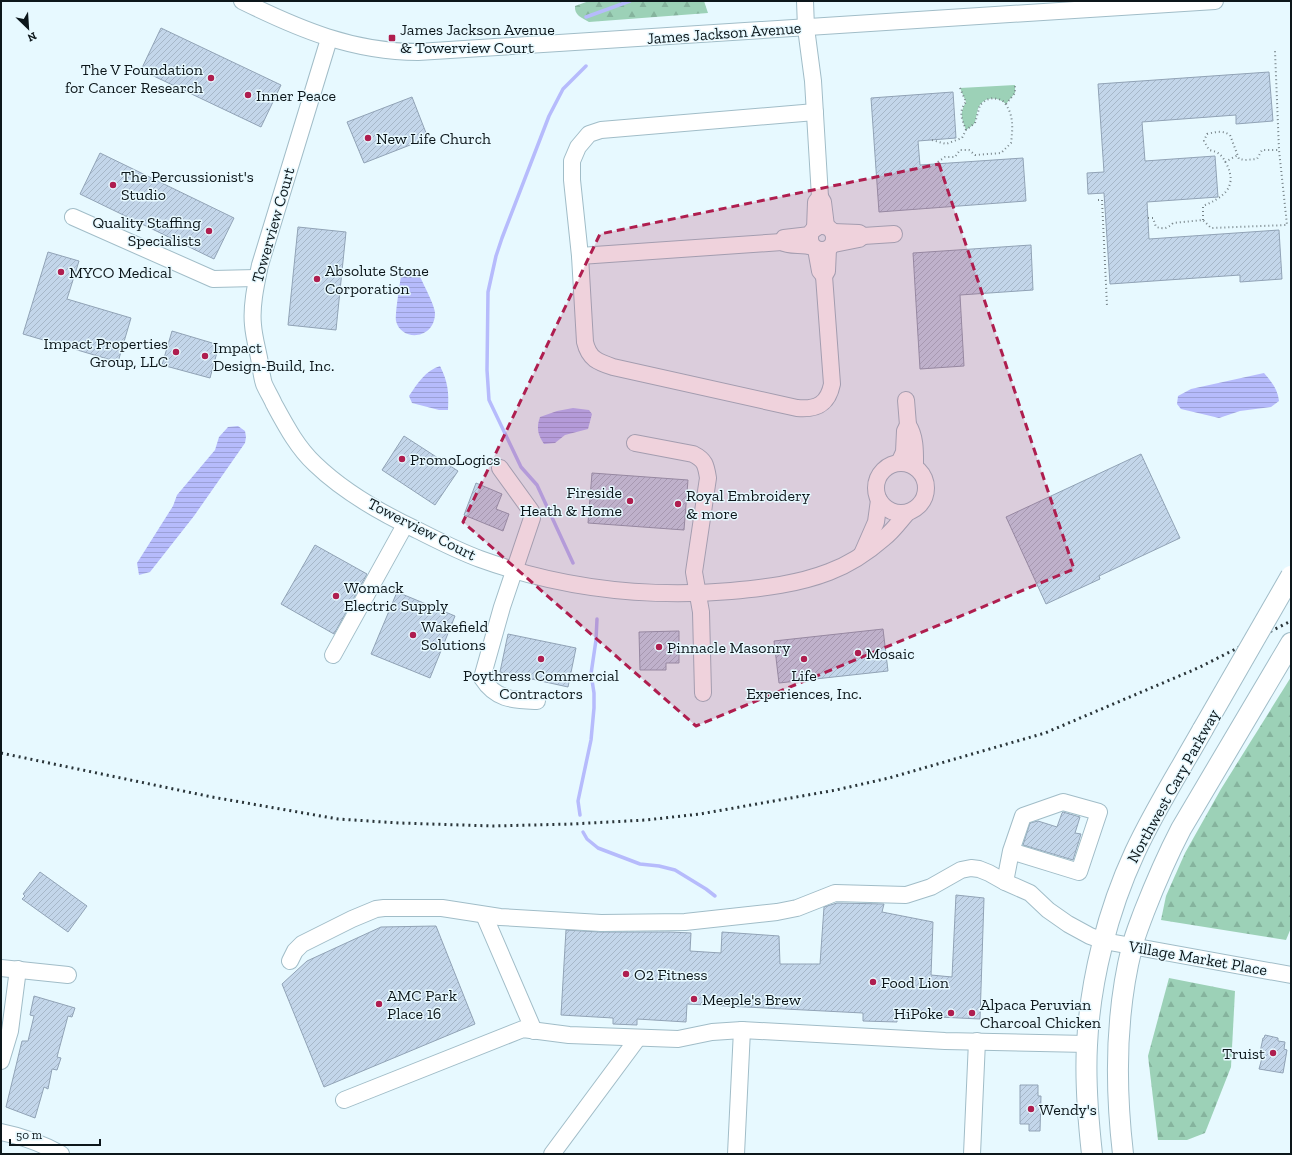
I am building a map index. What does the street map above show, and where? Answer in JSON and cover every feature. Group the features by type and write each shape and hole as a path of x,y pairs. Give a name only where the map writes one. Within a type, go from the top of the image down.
{"main road":[{"name":"Northwest Cary Parkway","path":"1092,1154 1087,1090 1087,1044 1094,987 1110,916 1135,852 1153,816 1291,576"},
{"name":"Northwest Cary Parkway","path":"1123,1154 1118,1099 1118,1038 1125,984 1132,946 1166,857 1196,802 1291,643"}],"street":[{"name":"James Jackson Avenue","path":"242,1 295,26 329,39 392,51 424,52 806,28 1069,5 1216,1"},
{"path":"805,1 806,28 813,81 815,112 820,197 823,202 820,271 824,276 832,384 826,400 818,406 808,409 797,408 613,367 602,364 593,358 587,351 585,342 580,256 572,180 572,161 578,147 589,134 601,130 815,112"},
{"name":"Towerview Court","path":"329,39 274,215 257,278 253,323 264,384 293,438 315,464 340,485 373,507 405,525 479,558 515,570 558,581 599,588 644,593 698,594 748,590 806,580 829,572 862,554 886,537 907,513"},
{"path":"73,217 213,279 257,278"},
{"path":"580,256 782,242 786,244 806,244 822,239 859,239 863,236 894,234"},
{"path":"906,400 908,426 911,430 913,441 915,467"},
{"path":"899,463 904,452 905,431 908,426"},
{"path":"634,443 693,454 702,458 707,467 708,478 694,572 701,612 703,693"},
{"path":"899,463 908,464 915,467 922,473 927,488 925,497 918,507 907,513 899,513 884,507 879,500 877,492 879,476 891,465 899,463"},
{"path":"500,468 531,511 532,518 502,607 482,678 494,692 509,699 537,701"},
{"path":"862,554 876,522 879,500"},
{"path":"333,655 405,525"},
{"path":"1005,882 1011,851 1023,816 1063,802 1099,812 1079,872 1011,851"},
{"name":"Village Market Place","path":"290,961 295,951 302,944 352,919 376,909 392,907 442,908 459,909 484,915 601,923 657,924 776,912 796,908 834,893 906,895 931,887 961,870 971,868 989,873 1030,893 1048,910 1068,924 1084,934 1104,941 1291,975"},
{"path":"484,915 534,1031"},
{"path":"1,968 68,975"},
{"path":"1,1061 10,1031 18,969"},
{"path":"344,1100 523,1029 569,1035 638,1038 678,1039 712,1032 742,1030 945,1041 1087,1044"},
{"path":"736,1154 742,1030"},
{"path":"552,1154 638,1038"},
{"path":"972,1154 977,1041"},
{"path":"1,1132 11,1134 61,1154"}],"path":[{"path":"1275,51 1279,150 1287,225 1211,228 1203,220 1203,206 1220,198 1231,184 1230,172 1225,162 1218,152 1209,150 1204,141 1207,134 1217,131 1230,134 1239,159 1257,159 1262,150 1279,150"},
{"path":"1006,104 1015,92 1015,85"},
{"path":"960,88 966,102 962,108 962,119 966,130"},
{"path":"932,140 946,144 962,138 966,130 974,123 980,105 986,100 993,98 1002,100 1010,110 1013,126 1011,143 1001,153 975,154 969,150 960,150 954,157 945,156 935,164"},
{"path":"1225,162 1238,155"},
{"path":"1098,200 1102,200 1107,306"},
{"path":"1148,218 1153,218 1156,227 1163,229 1169,227 1173,223 1203,220"}],"highlighted area":[{"path":"939,164 1074,569 696,726 463,522 600,234"}],"green space":[{"path":"589,1 704,1 708,13 589,22 577,14 575,6"},
{"path":"1015,85 1015,93 1006,104 993,98 983,102 978,109 974,124 966,130 962,119 962,109 966,102 960,88"},
{"path":"1291,677 1291,928 1286,940 1161,920 1166,896 1185,853 1221,789"},
{"path":"1169,978 1235,991 1231,1067 1205,1133 1187,1140 1158,1140 1148,1056"}],"water":[{"path":"410,268 417,270 435,313 434,322 430,329 417,335 411,335 404,332 399,328 396,321 401,275"},
{"path":"440,366 445,377 447,387 448,410 439,410 412,403 409,396 419,382 426,374"},
{"path":"1264,373 1274,386 1279,401 1271,407 1240,411 1219,418 1181,409 1177,404 1178,396 1191,389"},
{"path":"573,408 589,410 592,414 588,429 565,435 555,443 544,444 538,431 540,417 557,411"},
{"path":"238,426 245,431 245,443 194,516 150,572 139,575 137,563 173,506 177,495 215,450 219,437 228,427"}],"building":[{"path":"161,28 281,85 261,127 141,70"},
{"path":"1269,72 1273,121 1236,124 1236,115 1142,122 1145,161 1215,156 1218,197 1147,202 1149,239 1279,230 1282,279 1240,282 1240,275 1110,284 1104,193 1088,194 1087,173 1104,172 1098,84"},
{"path":"953,92 956,138 918,141 920,165 1023,158 1026,201 879,212 871,98"},
{"path":"412,97 428,138 364,163 347,122"},
{"path":"100,153 234,218 214,259 80,194"},
{"name":"Absolute Stone Corporation","path":"298,227 346,232 336,330 288,325"},
{"path":"1031,245 1033,290 960,295 964,366 920,369 913,253"},
{"path":"48,252 79,261 67,299 131,318 118,362 23,334"},
{"path":"172,331 219,345 210,378 162,365"},
{"path":"404,436 458,471 435,505 382,470"},
{"path":"1141,454 1180,538 1099,576 1100,579 1046,604 1006,517"},
{"path":"592,473 688,480 684,530 588,523"},
{"path":"476,483 502,494 496,509 509,514 503,531 464,515"},
{"path":"315,545 367,574 334,634 281,604"},
{"name":"Wakefield Solutions","path":"397,592 455,616 430,678 371,654"},
{"path":"883,629 888,671 779,683 774,641"},
{"name":"Pinnacle Masonry","path":"679,631 679,663 666,663 666,670 640,670 639,632"},
{"path":"508,634 576,648 568,687 500,672"},
{"path":"1063,812 1080,817 1075,833 1081,834 1073,860 1023,845 1030,823 1038,821 1057,827"},
{"path":"40,872 87,906 68,932 22,899 25,896 23,894"},
{"path":"956,895 984,898 980,1019 897,1015 897,1022 863,1021 863,1013 687,1004 686,1022 637,1019 637,1025 613,1024 613,1018 561,1015 566,930 691,933 690,951 721,953 722,932 779,936 780,964 820,964 824,907 837,903 884,904 882,912 933,922 931,975 952,977"},
{"name":"AMC Park Place 16","path":"436,926 475,1024 324,1087 282,984 307,961 381,927"},
{"path":"34,996 75,1008 72,1017 68,1016 57,1057 61,1058 57,1070 52,1069 48,1089 44,1087 35,1118 6,1107 22,1041 28,1041 34,1016 30,1015"},
{"name":"Truist","path":"1265,1035 1278,1038 1278,1041 1285,1042 1284,1049 1287,1050 1283,1073 1259,1069 1262,1058 1259,1057"},
{"name":"Wendy's","path":"1020,1085 1038,1085 1038,1096 1041,1096 1040,1131 1029,1131 1029,1124 1020,1124"}],"waterway":[{"path":"586,17 630,1"},
{"path":"573,563 537,485 521,467 489,400 487,370 488,292 496,256 502,238 549,116 563,89 586,66"},
{"path":"580,815 578,801 591,740 594,708 594,693 591,674 596,640 597,619"},
{"path":"583,832 587,839 598,848 640,864 659,866 675,870 715,896"}],"railway":[{"path":"1,753 212,797 338,819 399,823 493,826 646,820 700,814 836,790 889,778 1045,733 1198,668 1291,621"}],"place":[{"name":"James Jackson Avenue & Towerview Court","path":"392,38"},
{"name":"The V Foundation for Cancer Research","path":"211,78"},
{"name":"Inner Peace","path":"248,95"},
{"name":"New Life Church","path":"368,138"},
{"name":"The Percussionist's Studio","path":"113,185"},
{"name":"Quality Staffing Specialists","path":"209,231"},
{"name":"MYCO Medical","path":"61,272"},
{"name":"Absolute Stone Corporation","path":"317,279"},
{"name":"Impact Properties Group, LLC","path":"176,352"},
{"name":"Impact Design-Build, Inc.","path":"205,356"},
{"name":"PromoLogics","path":"402,459"},
{"name":"Fireside Heath & Home","path":"630,501"},
{"name":"Royal Embroidery & more","path":"678,504"},
{"name":"Womack Electric Supply","path":"336,596"},
{"name":"Wakefield Solutions","path":"413,635"},
{"name":"Pinnacle Masonry","path":"659,647"},
{"name":"Mosaic","path":"858,653"},
{"name":"Poythress Commercial Contractors","path":"541,659"},
{"name":"Life Experiences, Inc.","path":"804,659"},
{"name":"O2 Fitness","path":"626,974"},
{"name":"Food Lion","path":"873,982"},
{"name":"Meeple's Brew","path":"694,999"},
{"name":"AMC Park Place 16","path":"379,1004"},
{"name":"HiPoke","path":"951,1013"},
{"name":"Alpaca Peruvian Charcoal Chicken","path":"972,1013"},
{"name":"Truist","path":"1273,1053"},
{"name":"Wendy's","path":"1031,1109"}]}
